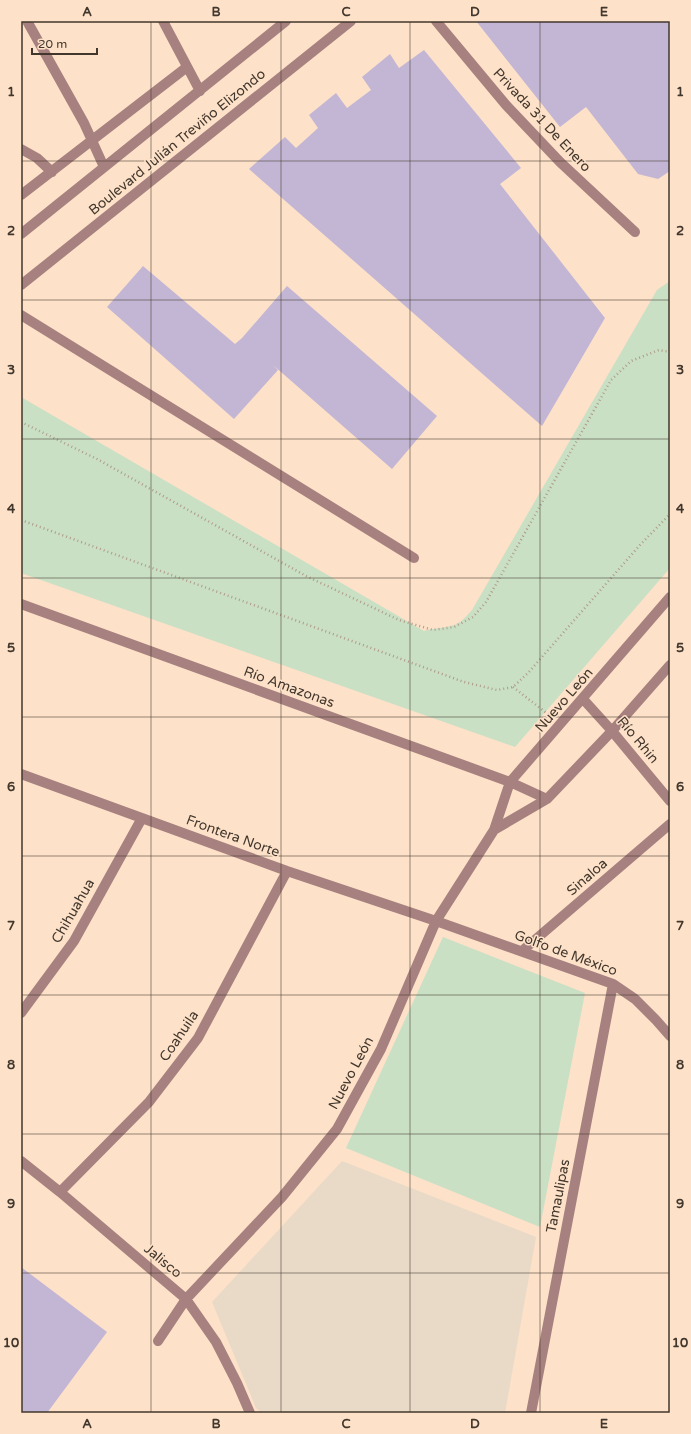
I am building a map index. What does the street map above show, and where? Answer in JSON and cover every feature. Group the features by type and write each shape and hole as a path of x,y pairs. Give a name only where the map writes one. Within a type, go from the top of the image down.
{"street":[{"path":"27,21 92,140 104,167"},
{"path":"163,21 200,91"},
{"name":"Boulevard Julián Treviño Elizondo","path":"21,234 286,21"},
{"name":"Boulevard Julián Treviño Elizondo","path":"21,285 351,21"},
{"name":"Privada 31 De Enero","path":"436,21 506,105 560,162 635,232"},
{"path":"21,195 187,67"},
{"path":"21,149 37,158 52,172"},
{"path":"21,315 414,558"},
{"name":"Nuevo León","path":"158,1342 186,1299 282,1198 337,1129 381,1049 436,921 494,830 510,782 670,597"},
{"name":"Río Amazonas","path":"21,604 510,782 547,799"},
{"name":"Nuevo León","path":"494,830 547,799 612,731 670,665"},
{"name":"Río Rhin","path":"583,699 612,731 670,801"},
{"name":"Frontera Norte","path":"21,774 287,871 436,921"},
{"name":"Chihuahua","path":"21,1013 74,941 142,818"},
{"name":"Sinaloa","path":"522,951 670,824"},
{"name":"Coahuila","path":"60,1192 149,1102 198,1038 287,871"},
{"name":"Golfo de México","path":"436,921 612,984 635,999 670,1036"},
{"name":"Tamaulipas","path":"531,1413 612,984"},
{"name":"Jalisco","path":"21,1161 60,1192 186,1299 216,1342 237,1383 250,1413"}],"path":[{"path":"21,422 97,459 306,576 399,620 433,630 454,627 473,617 486,602 611,380 632,361 659,350 670,352"},
{"path":"21,520 464,682 497,690 513,687 528,673 640,545 670,514"},
{"path":"513,687 561,724"}],"shaded area":[{"path":"342,1161 536,1237 505,1413 262,1413 256,1408 212,1302"}],"green space":[{"path":"670,281 670,568 515,747 21,573 21,397 424,631 456,624 462,621 472,610 657,290"},
{"path":"443,937 585,993 540,1227 346,1148"}],"building":[{"path":"476,21 670,21 670,171 658,179 638,174 586,107 560,127"},
{"path":"424,50 521,168 500,184 605,318 542,426 249,169 285,137 296,148 318,128 309,115 336,93 347,108 371,90 362,77 390,54 399,68"},
{"path":"143,266 235,344 242,338 287,286 437,416 392,469 273,365 278,370 234,419 107,307"},
{"path":"21,1267 107,1332 47,1413 21,1413"}]}
